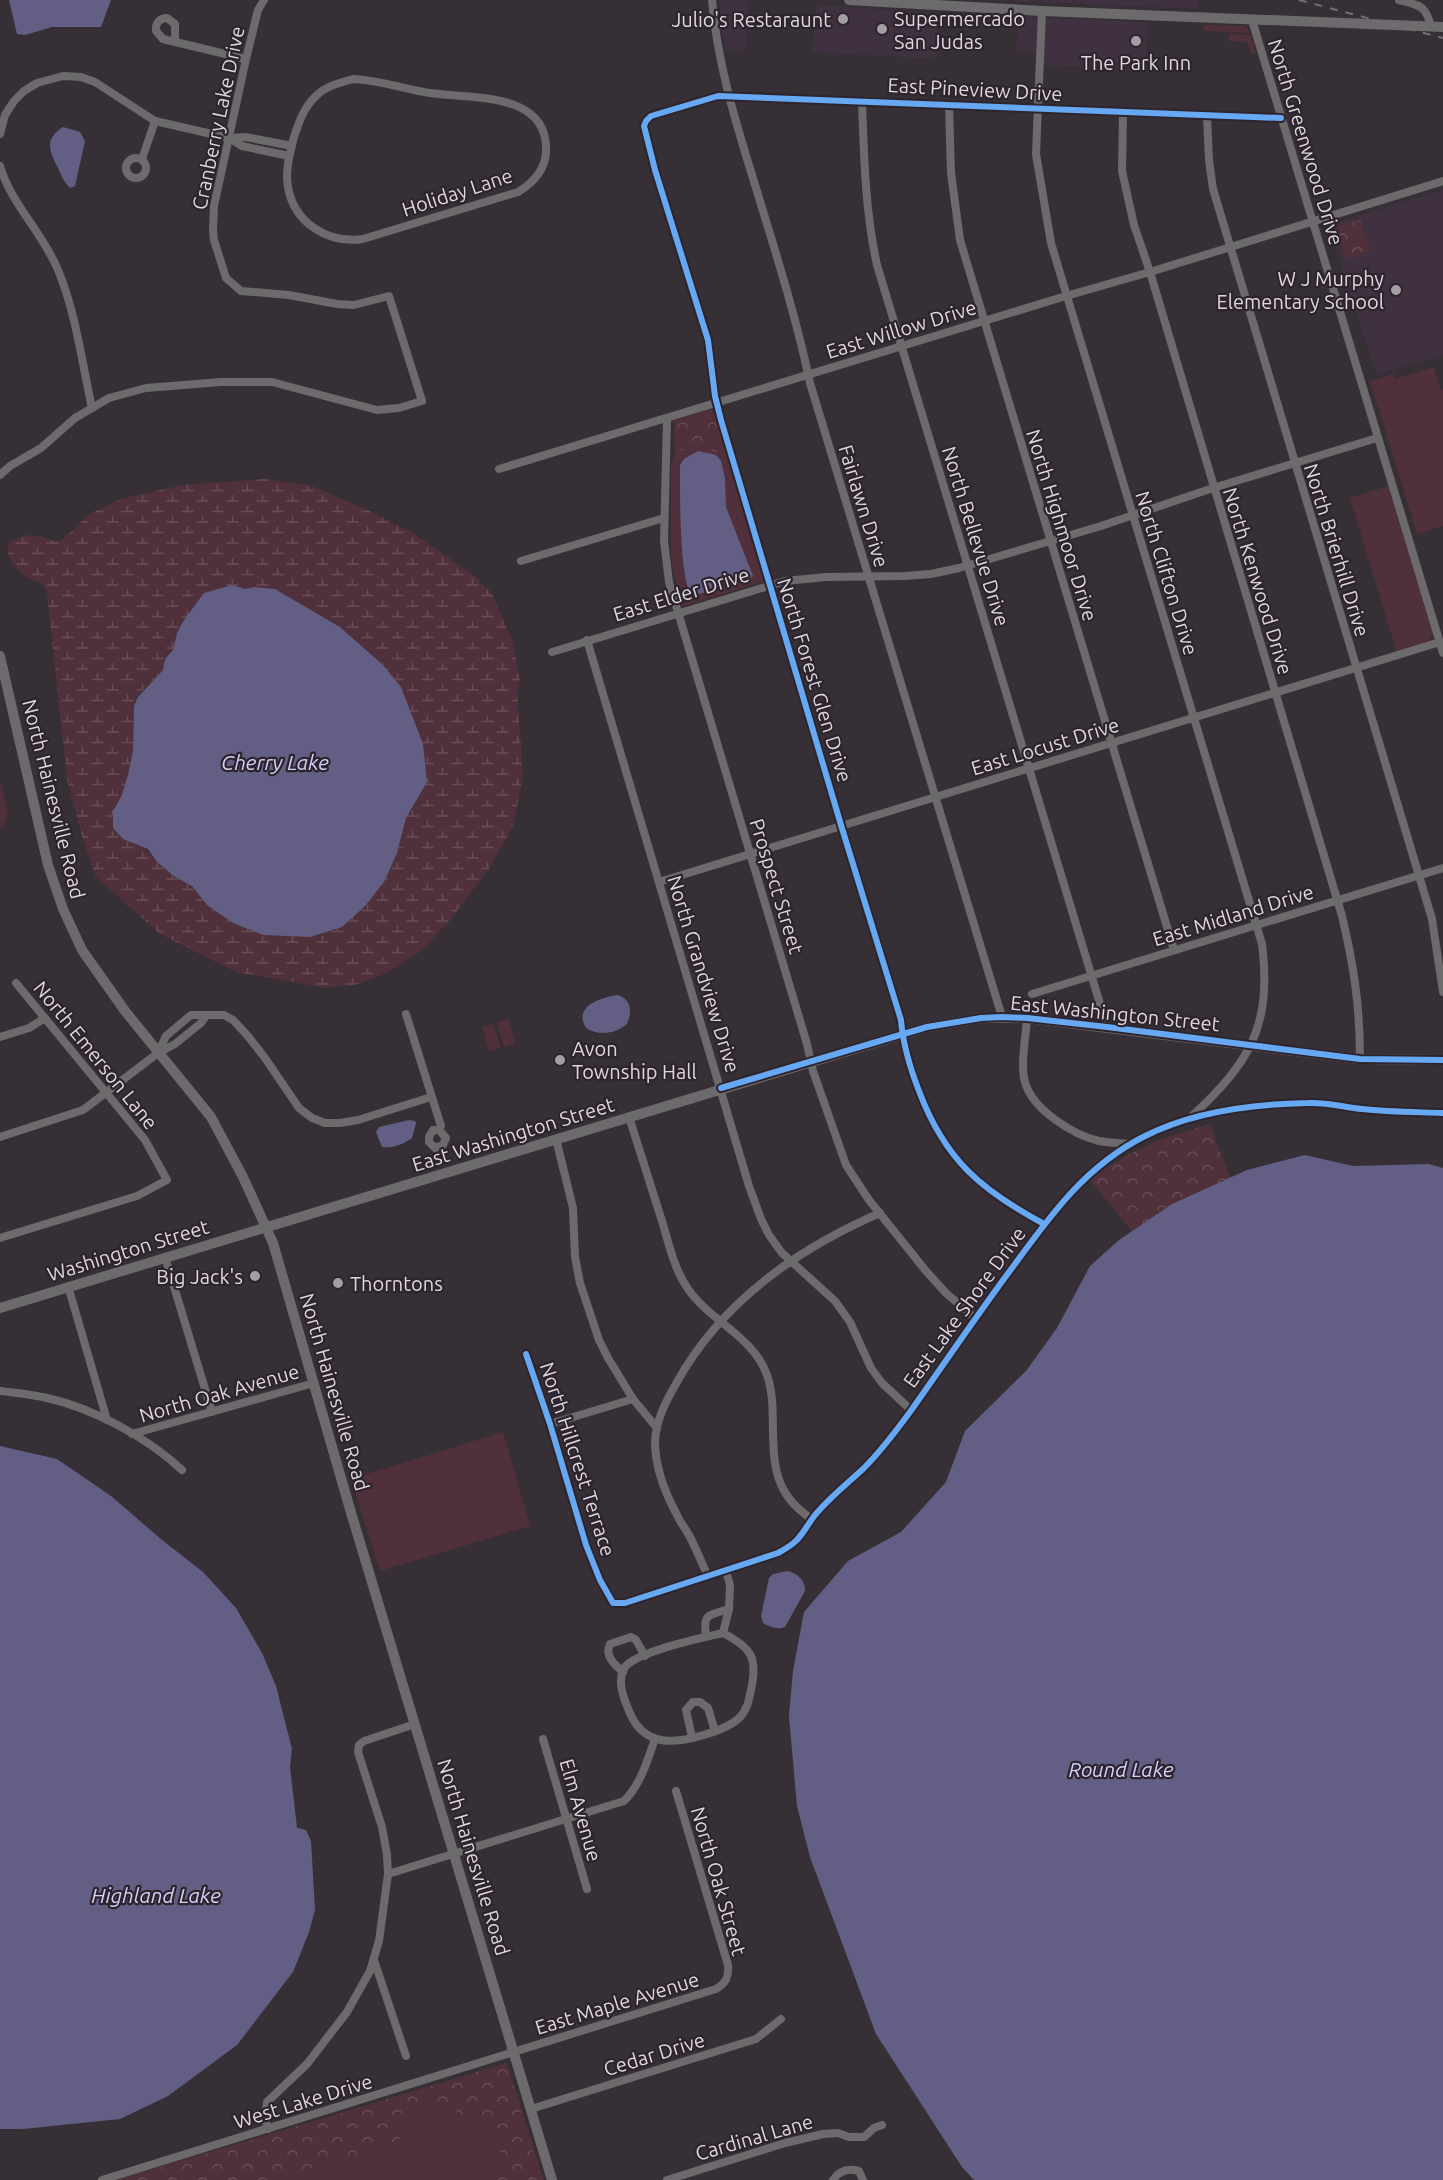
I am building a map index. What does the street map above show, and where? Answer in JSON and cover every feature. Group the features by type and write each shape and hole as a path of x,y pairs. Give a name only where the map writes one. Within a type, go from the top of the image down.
{"main road":[{"path":"849,0 1042,11 1443,27"},
{"name":"North Hainesville Road","path":"0,656 48,865 63,909 82,950 104,983 211,1117 267,1227 287,1287 552,2180"},
{"name":"East Washington Street","path":"267,1227 902,1034 927,1027 981,1018 1027,1018 1360,1059 1443,1060"},
{"name":"Washington Street","path":"0,1308 267,1227"}],"street":[{"name":"Cranberry Lake Drive","path":"92,408 109,398 146,388 253,381 293,386 377,410 399,408 422,401 389,296 354,305 337,304 290,295 241,291 226,278 213,230 214,206 258,10 258,0"},
{"name":"Cranberry Lake Drive","path":"258,10 264,0"},
{"name":"Fairlawn Drive","path":"712,0 715,37 729,96 795,317 808,375 867,577 1002,1017"},
{"path":"1399,0 1422,7 1428,14 1431,27"},
{"name":"North Clifton Drive","path":"1042,11 1036,154 1051,243 1262,944 1265,983 1257,1030 1246,1058 1223,1088 1190,1119"},
{"name":"North Greenwood Drive","path":"1252,20 1443,653"},
{"path":"175,42 246,59"},
{"path":"0,134 5,115 14,100 37,83 63,76 81,77 95,82 155,121 229,138 246,137 292,146"},
{"name":"Holiday Lane","path":"354,79 447,95 467,94 522,107 540,124 546,143 546,153 542,170 536,178 519,191 363,239 353,240 326,235 302,218 292,201 288,188 289,156 292,146 304,110 315,97 326,88 354,79"},
{"name":"East Pineview Drive","path":"668,110 718,96 729,96 1281,118"},
{"name":"North Bellevue Drive","path":"862,101 864,172 870,234 877,265 1107,1027"},
{"name":"North Highmoor Drive","path":"949,104 951,173 960,240 1174,950"},
{"name":"North Forest Glen Drive","path":"668,110 651,116 646,121 645,134 708,340 717,402 841,825 901,1020 902,1034 914,1078 939,1136 973,1176 1010,1206 1044,1224"},
{"name":"North Kenwood Drive","path":"1123,113 1124,180 1134,225 1338,900 1351,951 1360,1013 1360,1059"},
{"name":"North Brierhill Drive","path":"1207,116 1213,189 1418,876 1437,943 1443,992"},
{"path":"142,159 155,121"},
{"path":"229,138 242,146 289,156"},
{"path":"0,166 4,179 47,247 58,270 68,299 92,408 75,418 41,448 10,466 0,475"},
{"name":"East Willow Drive","path":"499,469 1443,181"},
{"name":"Prospect Street","path":"667,418 665,566 832,1129 846,1165 880,1213 946,1293 975,1318"},
{"name":"East Elder Drive","path":"552,651 785,581 826,577 931,574 967,565 1101,526 1213,488 1377,438"},
{"path":"0,467 10,466"},
{"path":"521,561 664,518"},
{"name":"North Grandview Drive","path":"587,640 761,1219 782,1253 835,1301 850,1322 871,1368 882,1383 911,1410"},
{"name":"East Locust Drive","path":"659,882 1440,642"},
{"name":"East Midland Drive","path":"1032,993 1443,868"},
{"name":"North Emerson Lane","path":"0,1238 137,1196 167,1180 145,1140 16,983"},
{"path":"0,1137 83,1110 159,1053 175,1044 201,1023 206,1016 224,1014 233,1020 265,1058 299,1108 312,1118 325,1123 358,1120 431,1097"},
{"path":"406,1014 441,1126 439,1130"},
{"path":"0,1037 29,1028 45,1018"},
{"path":"1027,1018 1025,1083 1037,1104 1058,1123 1078,1133 1098,1140 1131,1144"},
{"name":"East Lake Shore Drive","path":"598,1575 609,1599 613,1604 618,1604 726,1571 792,1546 802,1536 812,1520 866,1465 911,1410 1058,1205 1097,1167 1131,1144 1163,1128 1190,1119 1242,1108 1310,1102 1361,1109 1443,1113"},
{"path":"629,1117 677,1270 698,1302 750,1348 762,1362 772,1395 774,1456 777,1474 791,1502 812,1520"},
{"path":"556,1139 573,1208 575,1257 580,1283 603,1349 633,1399 657,1428"},
{"path":"708,1576 667,1495 655,1443 657,1422 686,1366 720,1323 772,1274 790,1260 839,1230 880,1213"},
{"path":"165,1257 212,1412"},
{"path":"68,1286 107,1420"},
{"name":"North Hillcrest Terrace","path":"526,1353 598,1575"},
{"name":"North Oak Avenue","path":"132,1434 314,1383"},
{"path":"0,1391 47,1398 92,1412 132,1434 182,1470"},
{"path":"550,1424 633,1399"},
{"path":"723,1633 729,1609 730,1585 726,1571"},
{"path":"706,1637 705,1618 729,1609"},
{"path":"723,1633 741,1642 749,1651 754,1664 754,1675 748,1704 742,1715 732,1724 715,1731 668,1742 655,1739 639,1729 631,1717 623,1695 621,1679 625,1668 636,1659 706,1637 723,1633"},
{"path":"624,1672 613,1664 609,1657 610,1644 631,1637 636,1640 645,1656"},
{"path":"692,1737 686,1710 693,1702 700,1702 708,1708 715,1731"},
{"path":"268,2129 265,2118 267,2102 308,2064 347,2012 374,1960 379,1941 388,1874 387,1855 382,1827 358,1752 359,1745 364,1741 415,1724"},
{"name":"Elm Avenue","path":"543,1739 587,1889"},
{"path":"388,1874 624,1801 634,1791 655,1739"},
{"name":"North Oak Street","path":"676,1791 728,1965 726,1980"},
{"path":"374,1960 406,2056"},
{"name":"East Maple Avenue","path":"514,2052 716,1989 726,1980"},
{"name":"Cedar Drive","path":"531,2109 756,2039 781,2019"},
{"name":"West Lake Drive","path":"102,2180 514,2052"},
{"name":"Cardinal Lane","path":"667,2180 785,2143 823,2134 838,2133 849,2138 864,2138 874,2128 882,2125"},
{"path":"834,2180 843,2170 852,2169 859,2171 863,2180"}],"shaded area":[{"path":"719,0 748,1 746,51 725,51"},
{"path":"993,0 1199,0 1199,9"},
{"path":"816,5 938,13 935,59 812,52"},
{"path":"1018,17 1148,22 1146,68 1043,65 1043,53 1016,52"},
{"name":"W J Murphy Elementary School","path":"1443,190 1443,355 1376,375 1329,225"}],"green space":[{"path":"1204,25 1244,26 1251,33 1204,31"},
{"path":"1229,34 1251,35 1256,53 1251,54 1247,42 1228,41"},
{"path":"1360,220 1370,251 1346,259 1336,227"},
{"path":"1434,367 1441,390 1443,390 1443,526 1417,534 1370,381 1393,374 1395,379"},
{"path":"711,409 715,414 763,579 762,582 684,606 680,603 671,558 671,465 675,452 674,420"},
{"path":"713,414 724,451 719,453 700,446 675,452 674,425"},
{"path":"265,479 312,486 374,513 414,534 475,576 492,594 513,642 520,680 517,694 523,775 513,826 491,866 450,920 421,951 388,972 359,984 327,988 236,972 160,934 96,877 67,779 47,593 42,584 28,578 15,567 9,557 8,547 10,541 27,535 40,536 56,542 63,539 90,514 121,499 182,485","holes":["232,585 245,589 254,587 275,589 341,627 383,665 400,687 427,782 406,818 397,853 263,935 233,923 207,905 192,886 175,877 157,862 113,811 121,797 128,775 133,751 134,706 138,696 163,670 165,659 173,650 177,633 193,610"]},
{"path":"1388,486 1433,633 1427,644 1397,653 1350,498"},
{"path":"0,780 7,819 0,828"},
{"path":"508,1019 515,1043 504,1047 497,1022"},
{"path":"493,1024 501,1048 489,1051 482,1027"},
{"path":"1210,1124 1230,1178 1172,1204 1132,1231 1090,1180 1119,1160 1147,1146"},
{"path":"503,1432 530,1526 380,1571 351,1479"},
{"path":"507,2063 544,2180 117,2180"},
{"path":"507,2063 540,2180 495,2180 494,2173 500,2155 493,2136 490,2118 473,2119 453,2110 435,2106 422,2111 410,2120 399,2142 281,2180 117,2180"}],"water":[{"path":"9,0 111,0 101,27 52,27 25,35 17,34"},
{"path":"63,127 80,132 85,141 75,186 70,188 52,156 50,145 53,136"},
{"path":"698,451 716,455 721,461 725,478 726,507 753,576 750,578 730,576 705,592 692,596 688,587 682,554 680,465 684,459"},
{"name":"Cherry Lake","path":"232,585 245,589 254,587 275,589 340,627 383,665 401,687 423,744 427,782 406,818 397,853 384,882 365,906 342,927 310,937 263,935 233,923 207,905 192,886 175,877 157,862 148,849 123,839 113,828 113,811 121,797 133,751 134,706 138,697 163,670 165,659 173,650 177,633 204,593"},
{"path":"617,995 626,1000 630,1007 627,1024 607,1033 586,1028 583,1014 590,1004"},
{"path":"409,1120 416,1123 412,1138 397,1146 382,1147 376,1132 379,1127"},
{"name":"Round Lake","path":"1305,1155 1353,1166 1429,1164 1443,1168 1443,2180 974,2180 962,2167 876,2034 810,1857 797,1806 789,1716 793,1671 804,1612 848,1561 901,1532 946,1482 965,1431 1026,1371 1057,1328 1090,1266 1119,1240 1172,1204 1247,1170"},
{"name":"Highland Lake","path":"0,1446 57,1459 111,1496 203,1572 236,1608 262,1653 276,1686 292,1749 290,1767 297,1828 306,1830 311,1841 315,1910 293,1972 237,2045 168,2096 120,2119 23,2129 0,2129"},
{"path":"788,1571 800,1578 805,1591 785,1627 774,1628 763,1623 761,1616 769,1578 773,1574"}],"railway":[{"path":"1299,0 1443,38"}],"cycle path":[{"path":"1044,1224 1002,1199 968,1171 941,1136 929,1115 916,1082 905,1047 901,1020 721,420 715,396 708,340 655,170 644,126 651,116 718,96 1281,118"},
{"path":"721,1088 927,1027 1002,1017 1107,1027 1360,1059 1443,1060"},
{"path":"526,1354 550,1424 586,1545 600,1580 613,1603 625,1603 778,1553 796,1541 820,1509 864,1468 894,1434 1055,1211 1087,1177 1124,1148 1145,1136 1183,1120 1245,1107 1315,1103 1372,1110 1443,1113"}],"place":[{"name":"Julio's Restaraunt","path":"843,19"},
{"name":"Supermercado San Judas","path":"882,29"},
{"name":"The Park Inn","path":"1136,41"},
{"name":"W J Murphy Elementary School","path":"1396,290"},
{"name":"Avon Township Hall","path":"560,1060"},
{"name":"Big Jack's","path":"255,1276"},
{"name":"Thorntons","path":"338,1283"}]}
